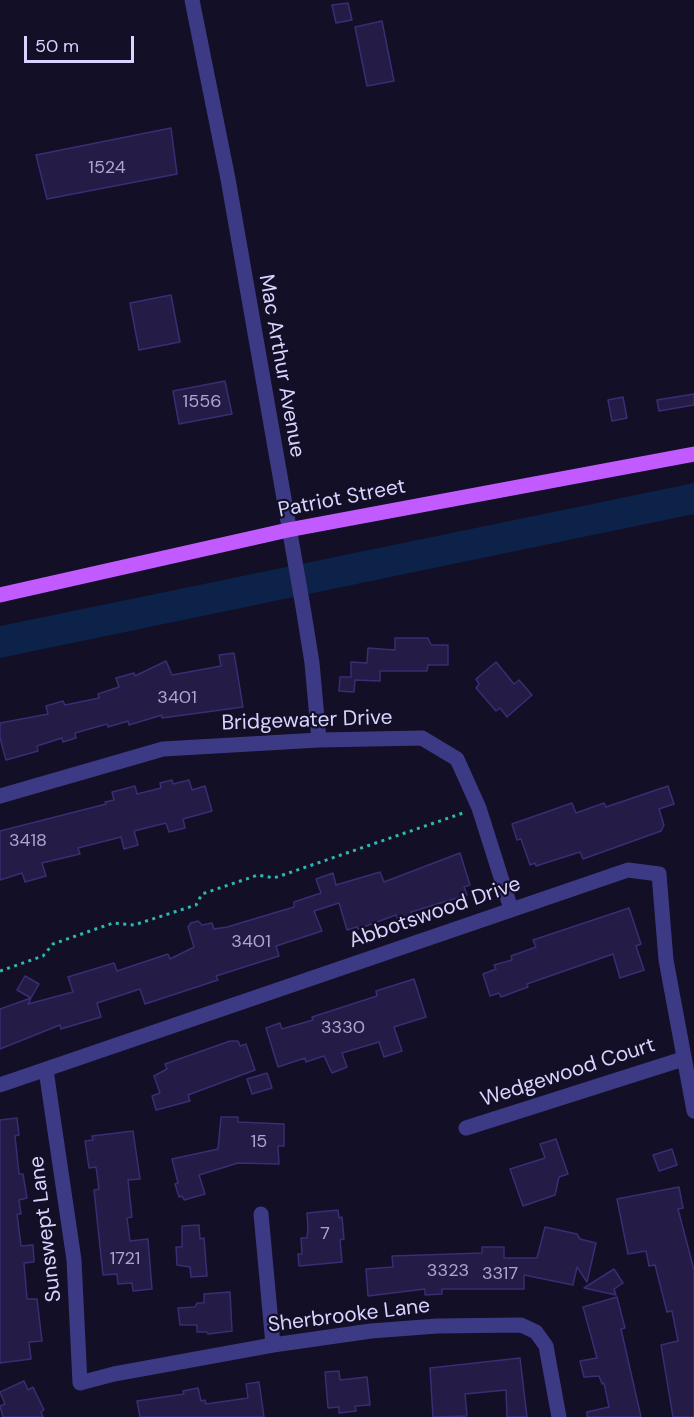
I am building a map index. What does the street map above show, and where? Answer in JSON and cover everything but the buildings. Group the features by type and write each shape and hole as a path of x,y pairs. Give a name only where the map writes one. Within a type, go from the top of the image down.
{"main road":[{"name":"Patriot Street","path":"0,595 288,530 694,454"}],"street":[{"name":"Mac Arthur Avenue","path":"192,0 228,179 292,556 303,607 312,663 319,740"},
{"name":"Bridgewater Drive","path":"0,795 163,749 319,740 422,738 457,759 479,808 511,909"},
{"name":"Abbotswood Drive","path":"0,1085 628,870 659,874 666,960 694,1111"},
{"name":"Wedgewood Court","path":"466,1128 683,1059"},
{"name":"Sunswept Lane","path":"46,1070 74,1260 80,1383"},
{"path":"261,1214 273,1345"},
{"name":"Sherbrooke Lane","path":"80,1383 114,1374 273,1345 404,1329 521,1325 537,1332 546,1346 559,1417"}],"path":[{"path":"0,970 43,956 53,944 113,923 134,925 196,905 202,894 258,875 274,878 479,808"}],"water":[{"path":"694,483 694,514 0,658 0,626"}]}
